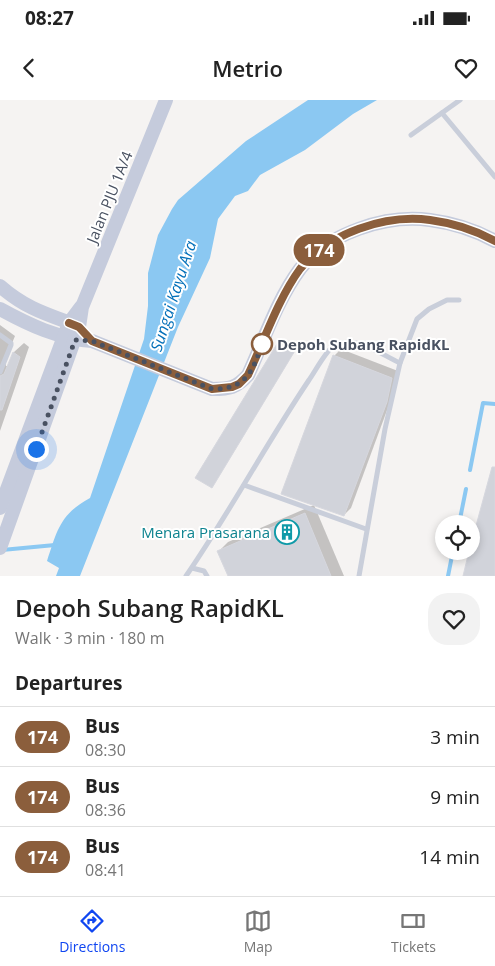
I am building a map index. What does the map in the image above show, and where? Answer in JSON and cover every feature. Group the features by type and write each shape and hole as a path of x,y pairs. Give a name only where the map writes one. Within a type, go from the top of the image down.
{"street":[{"name":"Jalan PJU 1A/4","path":"72,331 166,100"},
{"path":"0,286 14,298 72,331 212,389 232,387 239,384 248,375 294,278 324,246 340,237 356,230 386,222 428,219 466,228 495,241"},
{"path":"0,308 44,330 72,331"},
{"path":"44,330 52,341 57,355"},
{"path":"0,508 57,355 72,331"},
{"path":"2,544 72,331"}],"lane":[{"path":"411,135 460,100"},
{"path":"442,113 495,177"},
{"path":"359,576 385,429 400,363 417,319 429,309 447,300 459,300"},
{"path":"0,335 11,342 0,372"},
{"path":"186,576 288,411 332,346 347,342 358,343 400,363"},
{"path":"244,485 366,529"},
{"path":"192,568 204,572 206,576"}],"water":[{"name":"Sungai Kayu Ara","path":"308,100 377,100 353,114 305,150 260,175 248,191 235,196 218,219 210,258 178,327 80,576 56,576 59,568 47,561 57,532 72,510 90,498 144,339 148,306 148,273 158,235 178,200 246,141"}],"building":[{"path":"280,339 296,349 212,488 195,478"},
{"path":"13,352 20,357 2,410 0,410 0,376 4,374"},
{"path":"333,355 392,378 387,402 344,516 281,494"},
{"path":"492,467 495,467 495,576 463,576 467,560 480,560 479,515"},
{"name":"Menara Prasarana","path":"305,513 331,576 228,576 217,551"}],"waterway":[{"path":"470,470 483,403 495,404"},
{"path":"461,515 466,489"},
{"path":"2,550 55,545"},
{"path":"448,576 451,560"}],"bus line":[{"name":"174","path":"69,323 79,327 92,341 212,389 224,389 239,384 248,375 282,300 302,267 324,246 340,237 356,230 386,222 428,219 466,228 495,241"}],"place":[{"name":"Depoh Subang RapidKL","path":"262,344"},
{"name":"Menara Prasarana","path":"287,532"}],"route":[{"path":"36,449 75,340 92,341 212,389 224,389 239,384 248,375 262,344"}]}
